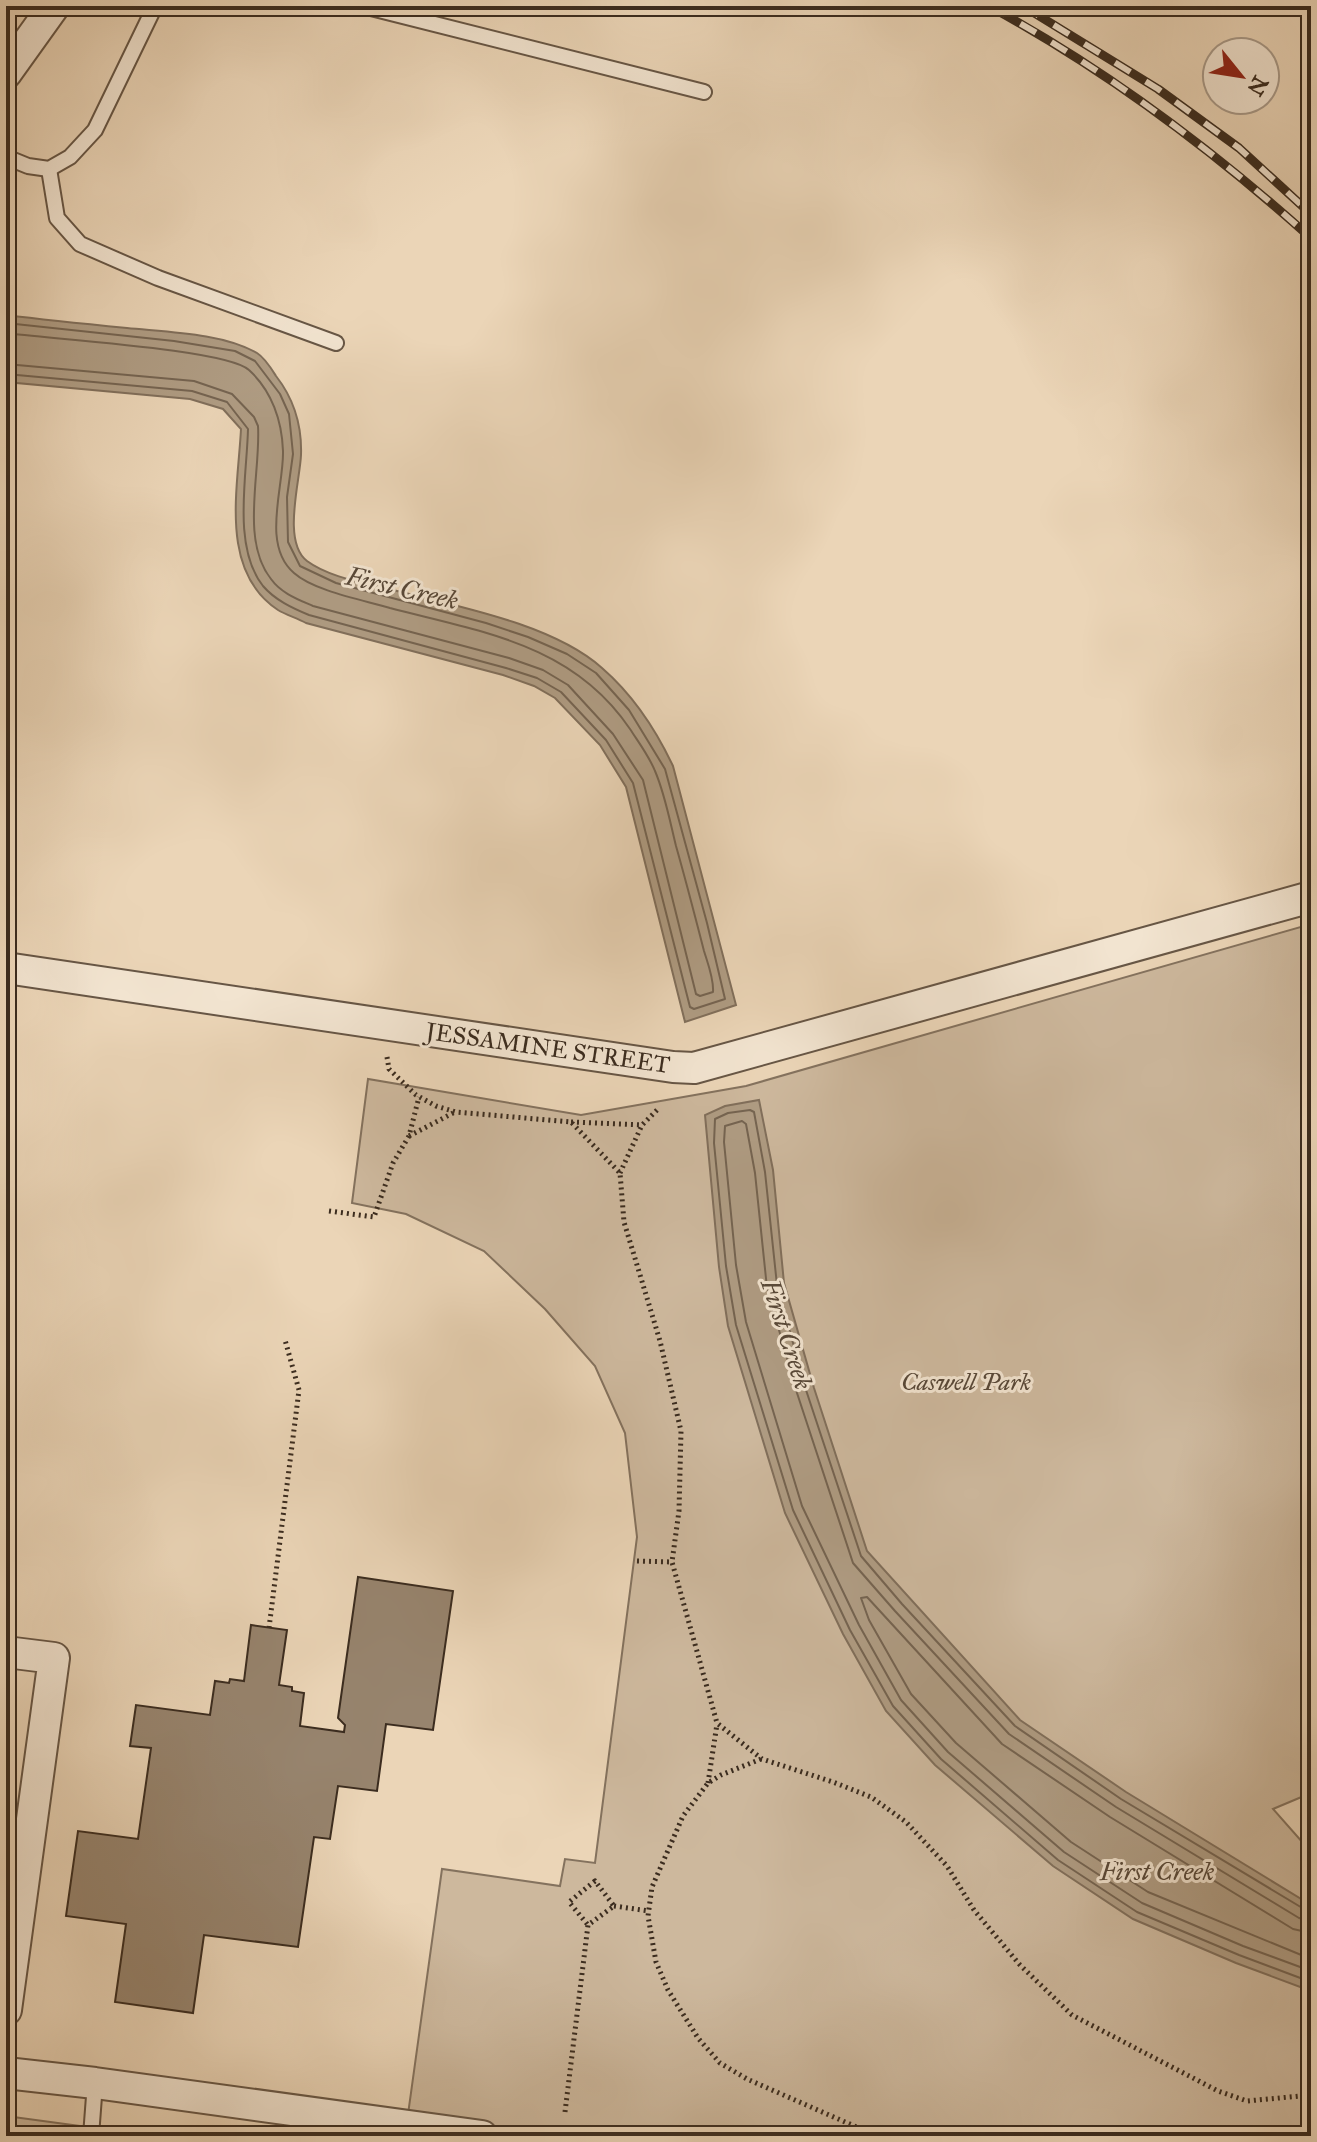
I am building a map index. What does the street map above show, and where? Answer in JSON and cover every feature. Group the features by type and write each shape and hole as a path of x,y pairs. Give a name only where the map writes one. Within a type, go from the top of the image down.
{"street":[{"path":"6,73 54,6"},
{"name":"JESSAMINE STREET","path":"6,968 694,1068 1311,897"},
{"path":"6,1652 54,1658 6,2010"},
{"path":"6,2073 482,2136"}],"lane":[{"path":"6,157 28,166 49,169 70,157 95,130 155,6"},
{"path":"363,6 704,92"},
{"path":"49,169 57,218 80,244 158,278 336,343"},
{"path":"91,2136 95,2083"}],"path":[{"path":"382,1023 389,1069 419,1097 436,1106 456,1112 642,1125"},
{"path":"329,1211 374,1217 393,1163 409,1136 419,1097"},
{"path":"659,1108 642,1125 620,1173 624,1222 660,1341 681,1431 679,1511 672,1562 717,1723 708,1783"},
{"path":"409,1136 456,1112"},
{"path":"571,1122 620,1173"},
{"path":"269,1628 299,1390 285,1340"},
{"path":"637,1561 672,1562"},
{"path":"717,1723 762,1759 871,1797 906,1822 947,1866 974,1910 1020,1965 1072,2015 1218,2091 1247,2101 1311,2095"},
{"path":"762,1759 708,1783 683,1816 652,1887 649,1911 656,1962 668,1990 698,2038 720,2063 747,2079 877,2136"},
{"path":"565,2112 588,1925 569,1902 595,1881 614,1906"},
{"path":"588,1925 614,1906 649,1911"}],"green space":[{"name":"Caswell Park","path":"1311,924 1311,1793 1273,1809 1311,1852 1311,2136 405,2136 442,1869 560,1886 565,1859 595,1863 637,1537 625,1433 595,1366 545,1309 484,1251 406,1214 352,1203 368,1079 581,1115 746,1086"},
{"path":"6,2116 154,2136 6,2136"}],"water":[{"name":"First Creek","path":"6,315 194,334 228,341 257,353 268,363 282,385 298,423 301,455 294,526 295,540 307,561 326,572 348,579 474,610 531,628 582,653 613,678 642,713 673,766 736,1005 685,1022 626,787 600,745 555,698 534,686 503,675 306,623 278,610 259,593 247,574 240,551 236,502 241,429 223,409 190,399 6,382"},
{"name":"First Creek","path":"759,1100 773,1170 784,1283 814,1388 867,1551 1020,1720 1126,1792 1311,1905 1311,1991 1133,1919 1053,1866 935,1765 886,1711 843,1634 785,1513 728,1326 719,1267 705,1115 725,1106"}],"building":[{"path":"358,1577 453,1591 433,1730 386,1724 377,1791 338,1786 330,1839 314,1837 298,1947 204,1935 193,2013 115,2002 126,1924 66,1916 78,1831 138,1839 151,1748 130,1746 136,1705 210,1715 215,1681 244,1681 251,1625 287,1630 279,1685 304,1693 300,1726 344,1732 345,1725 338,1718"}],"railway":[{"path":"989,6 1074,56 1157,113 1236,173 1311,238"},
{"path":"1023,6 1158,89 1239,148 1311,214"}]}
